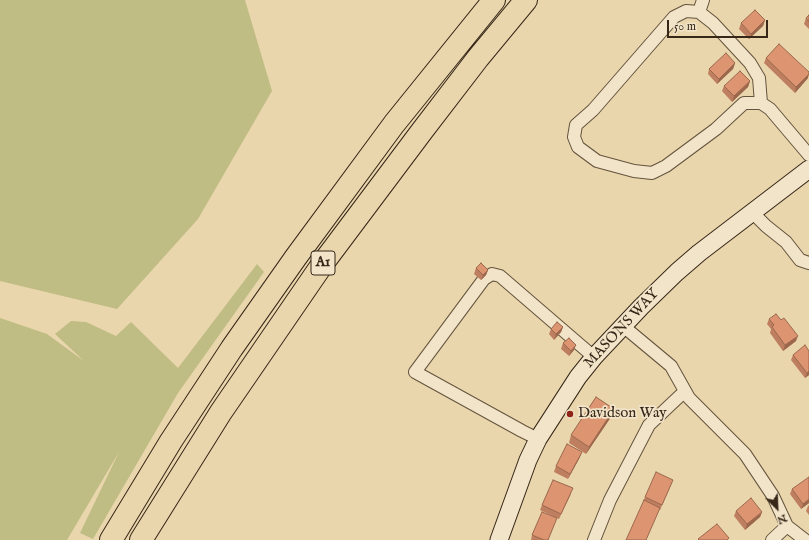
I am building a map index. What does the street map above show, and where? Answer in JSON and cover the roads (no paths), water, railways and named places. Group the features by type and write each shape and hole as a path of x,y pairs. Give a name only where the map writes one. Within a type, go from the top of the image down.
{"highway":[{"name":"A1","path":"111,540 171,441 232,348 296,256 394,124 494,0"},
{"name":"A1","path":"141,540 221,412 326,258 478,58 526,0"}],"street":[{"path":"699,12 703,0"},
{"path":"761,103 759,78 750,63 713,23 699,12 686,11 674,17 593,110 576,125 574,137 578,147 597,161 634,172 652,173 666,166 716,129 744,102 761,103 770,109 809,155"},
{"name":"MASONS WAY","path":"498,540 528,460 538,439 578,377 594,357 641,306 699,253 809,169"},
{"path":"753,213 786,242 800,260 809,263"},
{"path":"538,439 502,421 415,372 488,275 492,274 500,276 594,357"},
{"path":"623,326 671,366 688,398 744,454 772,496 787,526 805,540"},
{"path":"594,540 610,500 649,425 685,391"},
{"path":"772,540 787,526"}],"place":[{"name":"Davidson Way","path":"570,414"}]}
